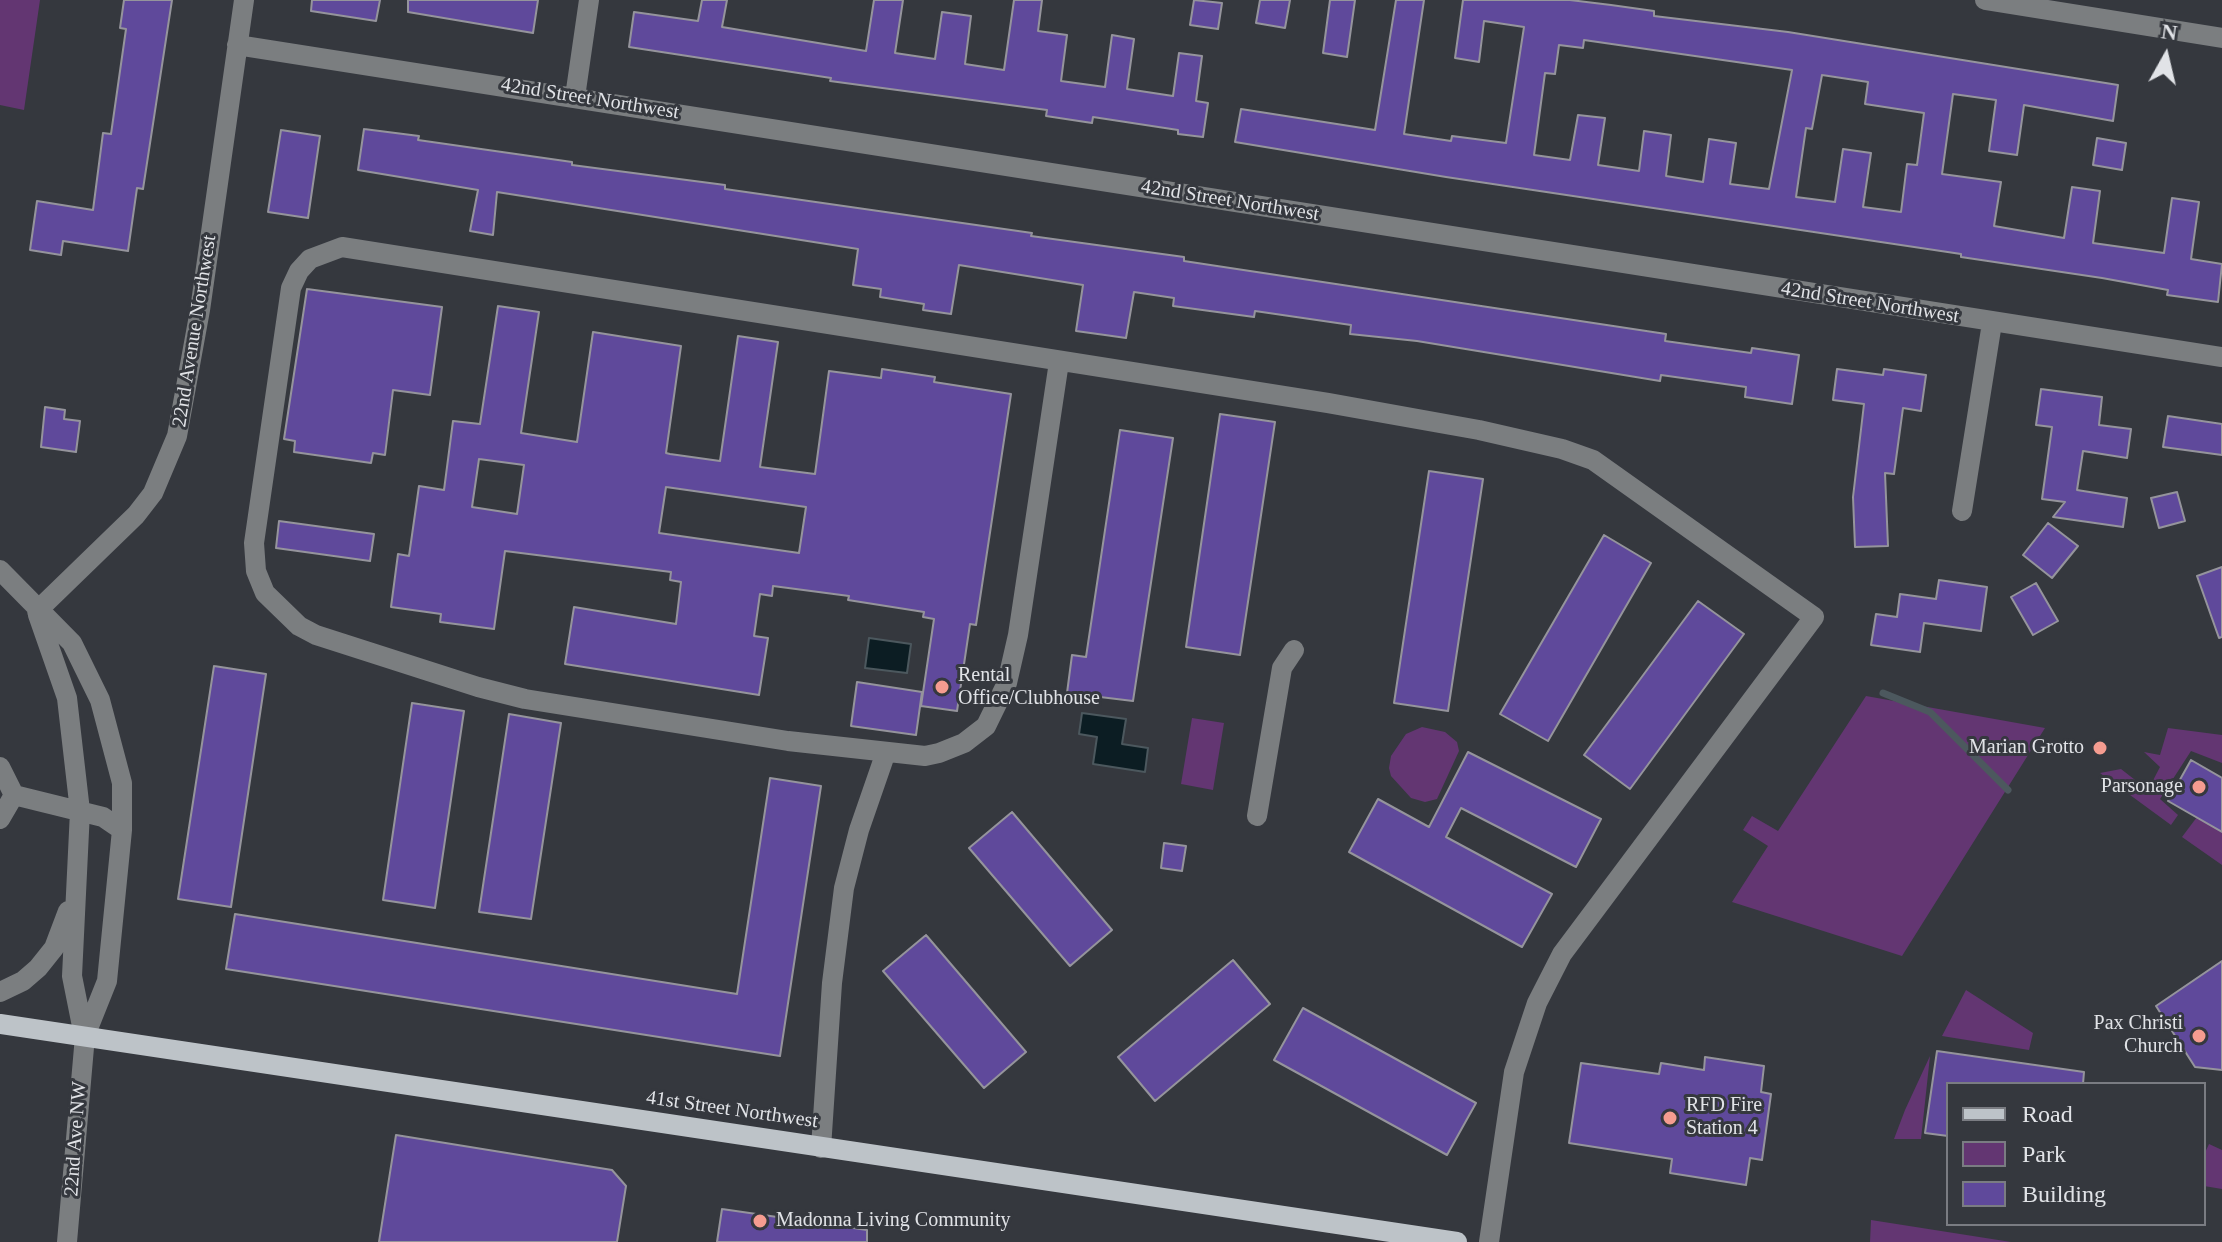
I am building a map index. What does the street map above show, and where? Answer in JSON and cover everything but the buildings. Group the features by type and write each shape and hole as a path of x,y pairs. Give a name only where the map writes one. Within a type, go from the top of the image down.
{"main road":[{"name":"41st Street Northwest","path":"0,1024 821,1148 1356,1234 1457,1242"}],"street":[{"name":"22nd Avenue Northwest","path":"37,611 136,515 153,493 177,436 196,334 244,0"},
{"path":"575,97 589,0"},
{"path":"1985,0 2222,38"},
{"name":"42nd Street Northwest","path":"237,45 2222,357"},
{"path":"1059,362 1018,635 994,715 964,743 939,753 925,756 775,740 525,699 316,635 299,626 265,593 256,571 254,543 291,288 310,259 342,247 1355,408 1562,449 1593,460 1814,617 1562,954 1537,1003 1514,1072 1489,1242"},
{"path":"1962,511 1992,323"},
{"path":"0,570 37,611 72,643 100,700 118,759 122,830 107,981 85,1036"},
{"path":"37,611 67,698 80,811 72,976 85,1036"},
{"path":"1257,816 1282,668 1294,650"},
{"path":"821,1148 832,983 844,888 859,830 886,752"},
{"path":"0,767 14,795 103,817 122,830"},
{"path":"0,819 14,795"},
{"path":"0,992 23,981 54,948 65,925 77,868"},
{"name":"22nd Ave NW","path":"67,1242 85,1036"}],"green space":[{"path":"0,0 40,0 24,110 0,105"},
{"path":"1866,696 2045,728 1902,956 1732,902 1768,846 1743,830 1752,816 1778,831"},
{"path":"1192,718 1224,723 1213,790 1181,784"},
{"path":"1422,727 1445,732 1457,742 1459,751 1437,799 1425,802 1411,798 1391,776 1389,768 1391,756 1406,734"},
{"path":"2168,728 2222,735 2222,763 2191,751 2160,799 2178,815 2171,825 2100,773 2121,769 2148,790 2160,767 2144,752 2160,755"},
{"path":"2197,817 2222,832 2222,865 2182,837"},
{"path":"1966,990 2033,1033 2029,1050 1942,1036"},
{"path":"1930,1056 1921,1139 1894,1139 1905,1110"},
{"path":"2209,1144 2222,1150 2222,1189 2206,1186 2206,1151"},
{"path":"1871,1220 2011,1242 1870,1242"}],"shaded area":[{"path":"869,638 911,644 907,673 865,668"},
{"path":"1082,713 1126,719 1122,744 1148,748 1145,772 1093,764 1097,737 1079,734"}],"waterway":[{"path":"1883,693 1930,712 2008,790"}],"place":[{"name":"Rental Office/Clubhouse","path":"942,687"},
{"name":"Marian Grotto","path":"2100,748"},
{"name":"Parsonage","path":"2199,787"},
{"name":"Pax Christi Church","path":"2199,1036"},
{"name":"RFD Fire Station 4","path":"1670,1118"},
{"name":"Madonna Living Community","path":"760,1221"}]}
